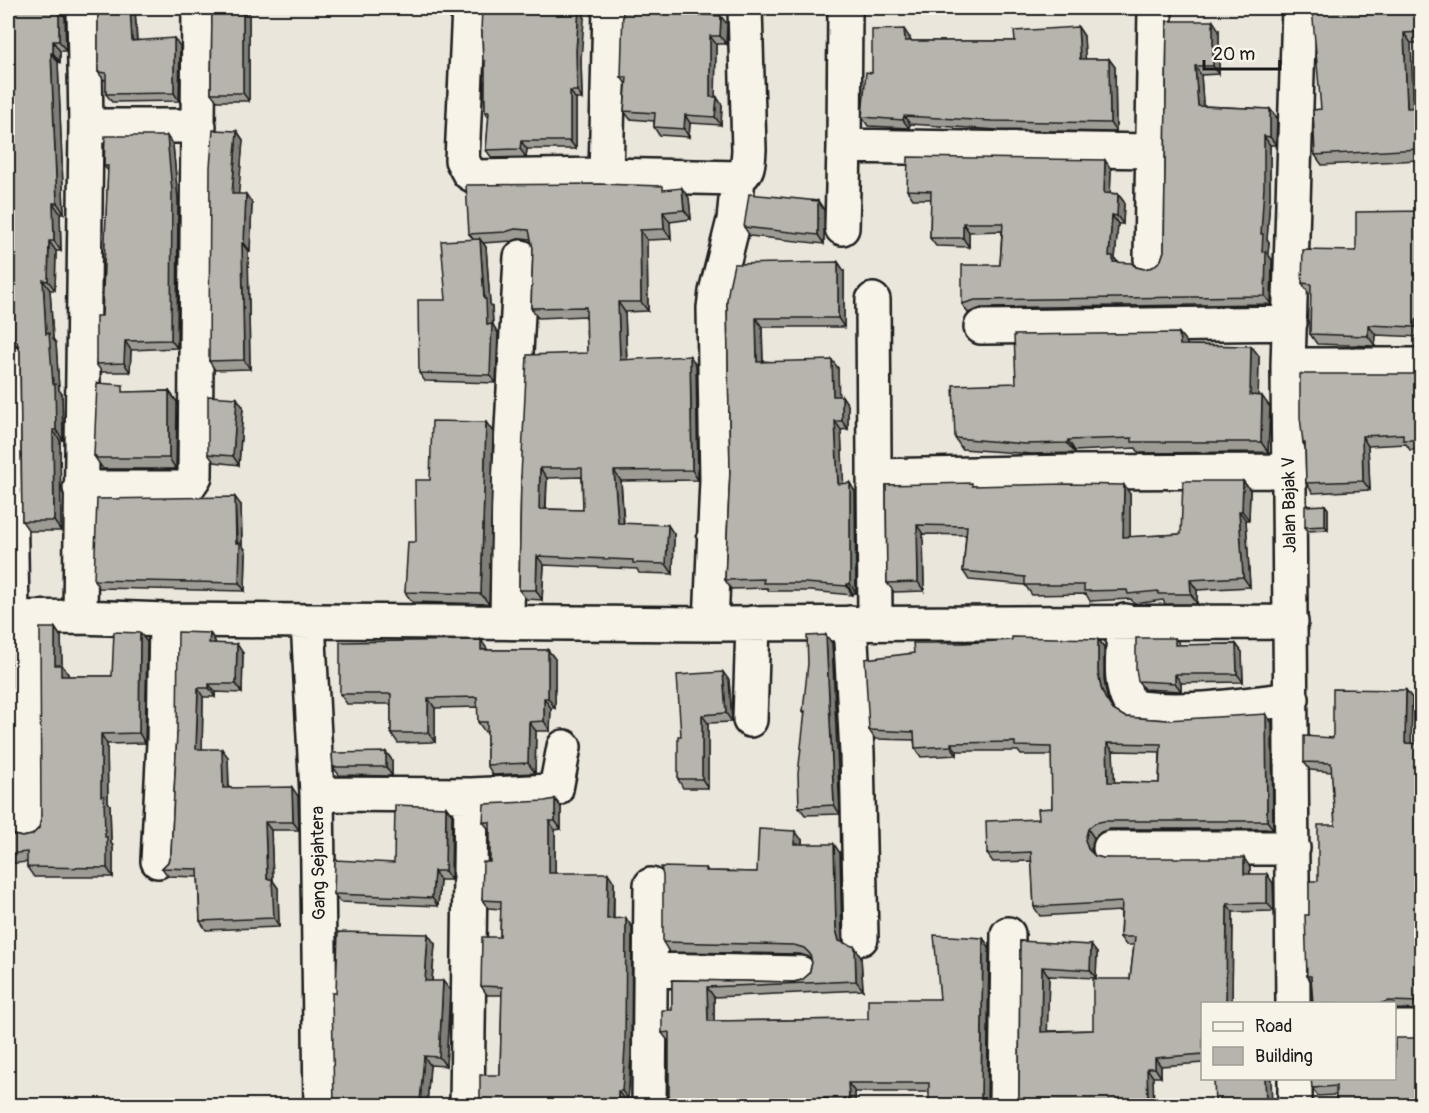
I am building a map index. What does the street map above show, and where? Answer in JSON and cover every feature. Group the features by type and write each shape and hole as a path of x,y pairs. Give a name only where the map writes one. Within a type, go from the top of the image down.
{"street":[{"path":"80,617 86,126 84,8"},
{"path":"80,489 183,488 189,485 195,476 199,8"},
{"path":"469,8 462,160 469,173 476,177 606,175 738,178 747,169 749,150 745,8"},
{"path":"606,175 610,8"},
{"path":"842,228 845,8"},
{"path":"1151,259 1155,8"},
{"name":"Jalan Bajak V","path":"1293,1002 1288,365 1299,8"},
{"path":"86,126 199,126"},
{"path":"844,146 1153,151"},
{"path":"711,624 717,480 714,308 734,220 738,178"},
{"path":"507,621 509,484 521,257"},
{"path":"861,938 857,753 862,623 874,476 873,300"},
{"path":"981,327 1290,323"},
{"path":"8,362 16,618 29,828"},
{"path":"1288,365 1422,365"},
{"path":"874,476 1288,471"},
{"path":"16,618 711,624 1291,621"},
{"path":"158,861 164,742 166,620"},
{"name":"Gang Sejahtera","path":"308,621 317,794 321,1106"},
{"path":"1125,621 1123,682 1126,698 1134,707 1210,708 1292,699"},
{"path":"750,720 753,623"},
{"path":"317,794 471,795 550,791 556,789 564,747"},
{"path":"467,1106 471,795"},
{"path":"1110,848 1293,848"},
{"path":"649,1106 651,885"},
{"path":"1006,1106 1008,934"},
{"path":"651,970 800,973"},
{"path":"1396,1028 1422,1028"},
{"path":"1295,1080 1295,1106"}],"building":[{"path":"8,8 59,8 59,41 53,41 53,53 51,53 57,203 53,203 54,241 49,241 48,281 43,280 46,334 49,333 53,384 55,384 54,521 22,521 20,351 17,342 8,335 8,280 14,280 14,205 12,205 8,106"},
{"path":"98,8 130,8 132,41 174,38 174,93 106,94 106,73 98,72"},
{"path":"212,8 243,8 243,93 211,93"},
{"path":"482,8 579,8 576,51 577,91 570,91 570,141 521,141 520,149 486,150 489,112 485,112"},
{"path":"623,8 695,8 696,14 721,16 720,36 710,36 710,97 717,97 715,117 685,115 684,129 654,127 655,113 624,111 627,77 621,77"},
{"path":"1312,8 1422,8 1422,32 1404,33 1407,108 1422,107 1422,320 1416,320 1416,327 1368,325 1368,336 1310,334 1311,284 1302,283 1303,250 1356,251 1356,212 1421,211 1419,149 1315,155 1313,110 1321,109"},
{"path":"1167,21 1213,21 1213,66 1195,66 1198,106 1270,109 1270,137 1264,136 1261,234 1263,234 1262,252 1266,252 1265,296 975,300 962,304 962,265 1000,265 1003,223 963,223 963,238 930,238 931,191 907,190 908,157 1105,160 1104,193 1118,194 1117,216 1112,215 1109,256 1113,256 1113,262 1131,263 1144,269 1153,267 1161,260 1164,251"},
{"path":"1078,27 1080,59 1109,59 1110,123 992,121 904,116 903,120 862,117 866,72 872,73 872,30 904,29 905,41 1015,41 1014,31"},
{"path":"213,130 237,131 232,194 246,194 244,243 242,243 244,360 209,361 210,167"},
{"path":"105,136 167,136 172,191 171,340 125,341 124,363 96,364 96,316 102,316 108,166 104,166"},
{"path":"599,184 663,186 663,190 682,188 684,210 663,212 664,229 640,230 641,302 618,302 620,360 690,356 692,470 614,471 618,523 668,525 666,564 633,563 633,560 537,556 536,590 519,590 521,476 527,355 587,353 586,307 531,308 533,248 529,230 515,229 505,232 469,234 466,185","holes":["540,468 582,468 583,510 539,509"]},
{"path":"749,194 818,201 818,235 744,227"},
{"path":"480,239 487,325 492,324 490,375 419,373 418,300 446,300 441,241"},
{"path":"838,262 838,318 756,318 757,362 832,360 833,396 842,396 842,421 835,421 838,484 850,483 850,584 847,586 763,583 764,579 725,580 730,471 727,301 734,264"},
{"path":"1179,333 1180,345 1251,346 1250,395 1262,396 1261,442 1132,442 1132,438 1025,444 955,438 953,385 1016,383 1014,335"},
{"path":"1422,372 1422,440 1403,440 1403,434 1362,436 1363,481 1306,483 1305,443 1303,443 1300,417 1300,374 1415,374"},
{"path":"97,383 123,385 123,392 169,391 169,458 96,458 94,456"},
{"path":"208,396 237,398 233,456 208,454"},
{"path":"432,421 486,422 481,594 405,592 408,542 416,542 415,480 430,480"},
{"path":"1183,481 1243,481 1242,511 1239,511 1243,577 1190,580 1191,594 1159,594 1158,591 1128,594 1127,590 1084,591 1084,585 1025,585 1025,577 963,571 967,526 917,525 918,582 887,583 886,485 972,483 972,486 1124,485 1123,537 1181,534"},
{"path":"235,497 236,543 240,543 239,583 94,580 97,499"},
{"path":"1325,505 1325,526 1305,527 1305,506"},
{"path":"40,628 55,628 55,665 61,665 61,676 112,676 114,632 140,633 139,733 101,734 101,796 104,796 107,868 27,867 27,852 8,854 8,829 13,835 22,837 32,835 39,828 41,819"},
{"path":"178,632 210,633 209,643 237,644 236,684 209,684 209,688 198,688 196,749 222,749 223,788 292,787 293,822 265,822 267,879 272,879 274,918 200,921 198,869 162,868 168,862 171,853 177,734"},
{"path":"826,635 834,805 799,807 798,774 805,711 803,711 808,663 807,636"},
{"path":"1012,637 1098,639 1098,672 1101,688 1113,710 1125,717 1167,720 1266,714 1267,821 1104,821 1095,823 1088,829 1085,840 1088,849 1095,856 1103,858 1244,858 1244,874 1267,874 1267,903 1227,904 1226,1002 1201,1002 1201,1054 1155,1058 1155,1068 1147,1068 1148,1106 1016,1106 1019,1098 1020,941 1091,945 1090,970 1042,967 1041,1032 1093,1030 1093,979 1130,979 1135,937 1120,937 1122,902 1034,907 1031,852 987,854 986,821 1039,819 1038,809 1052,808 1051,747 1015,746 1015,742 951,743 951,746 915,748 914,732 869,730 865,659 914,653 913,643 1012,640","holes":["1107,743 1161,744 1159,783 1108,782"]},
{"path":"1136,638 1175,638 1175,645 1236,644 1237,674 1175,674 1175,683 1138,681"},
{"path":"481,640 481,650 548,650 548,698 544,698 544,721 529,722 528,763 487,765 487,722 478,722 477,697 428,698 428,733 391,733 391,694 340,694 340,642"},
{"path":"723,672 726,713 702,715 702,779 678,779 678,736 681,736 677,675"},
{"path":"1333,689 1406,690 1405,743 1422,744 1421,1002 1313,1002 1311,976 1307,976 1305,915 1309,915 1309,881 1318,881 1318,825 1335,825 1331,763 1304,762 1304,736 1333,738"},
{"path":"386,752 386,767 333,767 332,753"},
{"path":"555,799 555,821 549,821 549,873 608,873 607,919 626,918 625,1048 622,1091 618,1091 618,1106 476,1106 480,1098 480,1075 500,1075 502,987 481,986 482,937 500,937 501,901 482,900 483,862 490,862 490,822 483,822 484,804"},
{"path":"395,805 446,807 445,871 434,871 432,898 334,894 335,860 394,863"},
{"path":"759,829 795,831 794,844 834,844 836,930 839,941 855,947 856,981 707,987 708,1021 868,1019 868,999 940,999 934,935 983,938 981,1096 983,1106 929,1106 929,1083 848,1083 849,1098 795,1099 795,1106 669,1106 669,1032 662,1033 662,1010 672,1010 672,980 794,982 802,980 809,974 812,963 810,954 804,948 794,945 663,942 661,867 757,872"},
{"path":"338,932 428,934 425,981 443,981 439,1057 424,1056 420,1102 443,1101 445,1106 334,1106 332,993 336,993"},
{"path":"1422,1037 1422,1106 1336,1106 1336,1086 1312,1088 1311,1080 1396,1080 1396,1038"},
{"path":"1214,1080 1265,1080 1266,1106 1215,1106"}]}
